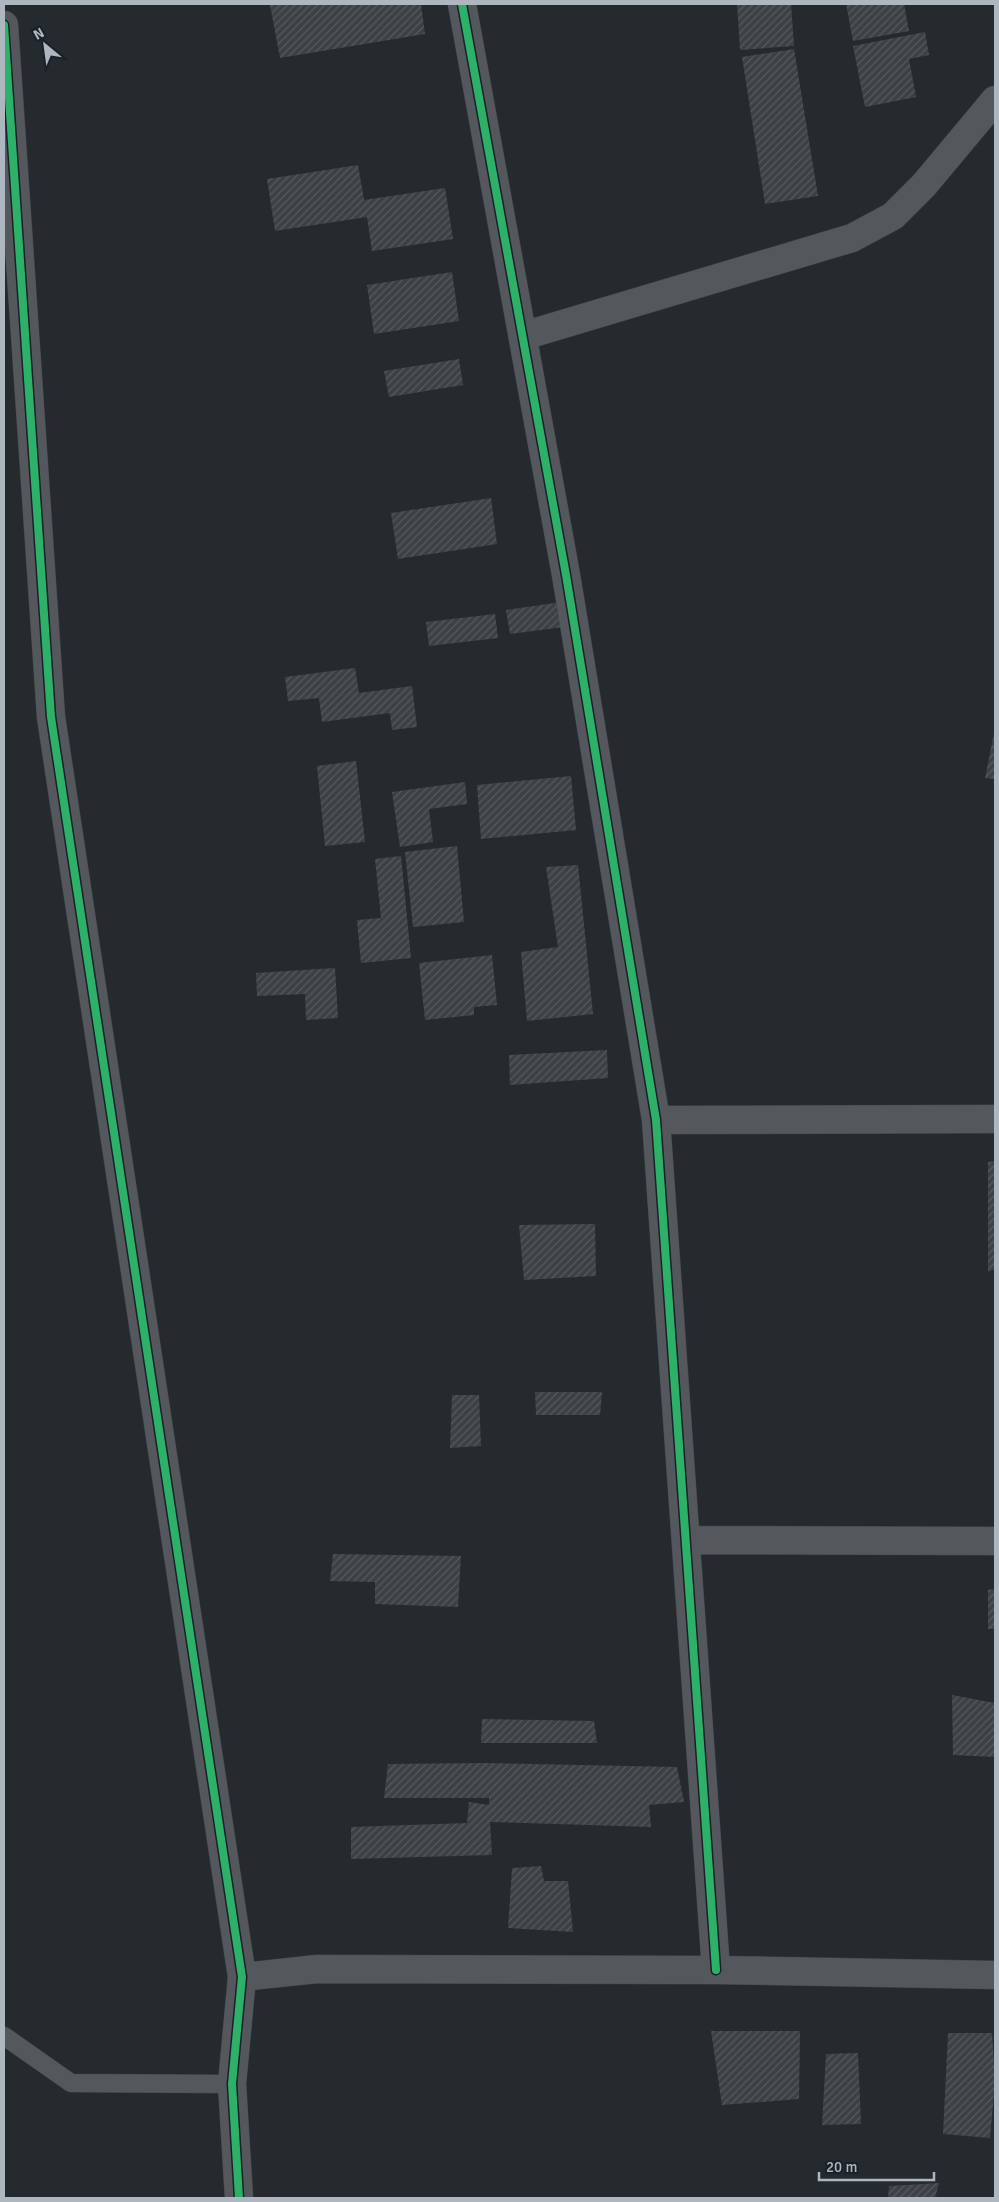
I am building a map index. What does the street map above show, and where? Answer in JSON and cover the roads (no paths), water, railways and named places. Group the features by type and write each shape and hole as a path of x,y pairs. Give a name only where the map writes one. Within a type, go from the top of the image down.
{"street":[{"path":"462,4 524,336 566,575 656,1120 716,1970"},
{"path":"4,25 51,717 242,1977 232,2084 238,2198"},
{"path":"524,336 852,238 893,216 924,185 995,100"},
{"path":"656,1120 995,1119"},
{"path":"686,1540 995,1541"},
{"path":"242,1977 317,1969 716,1970 995,1976"}],"lane":[{"path":"4,2036 71,2083 232,2084"}]}
